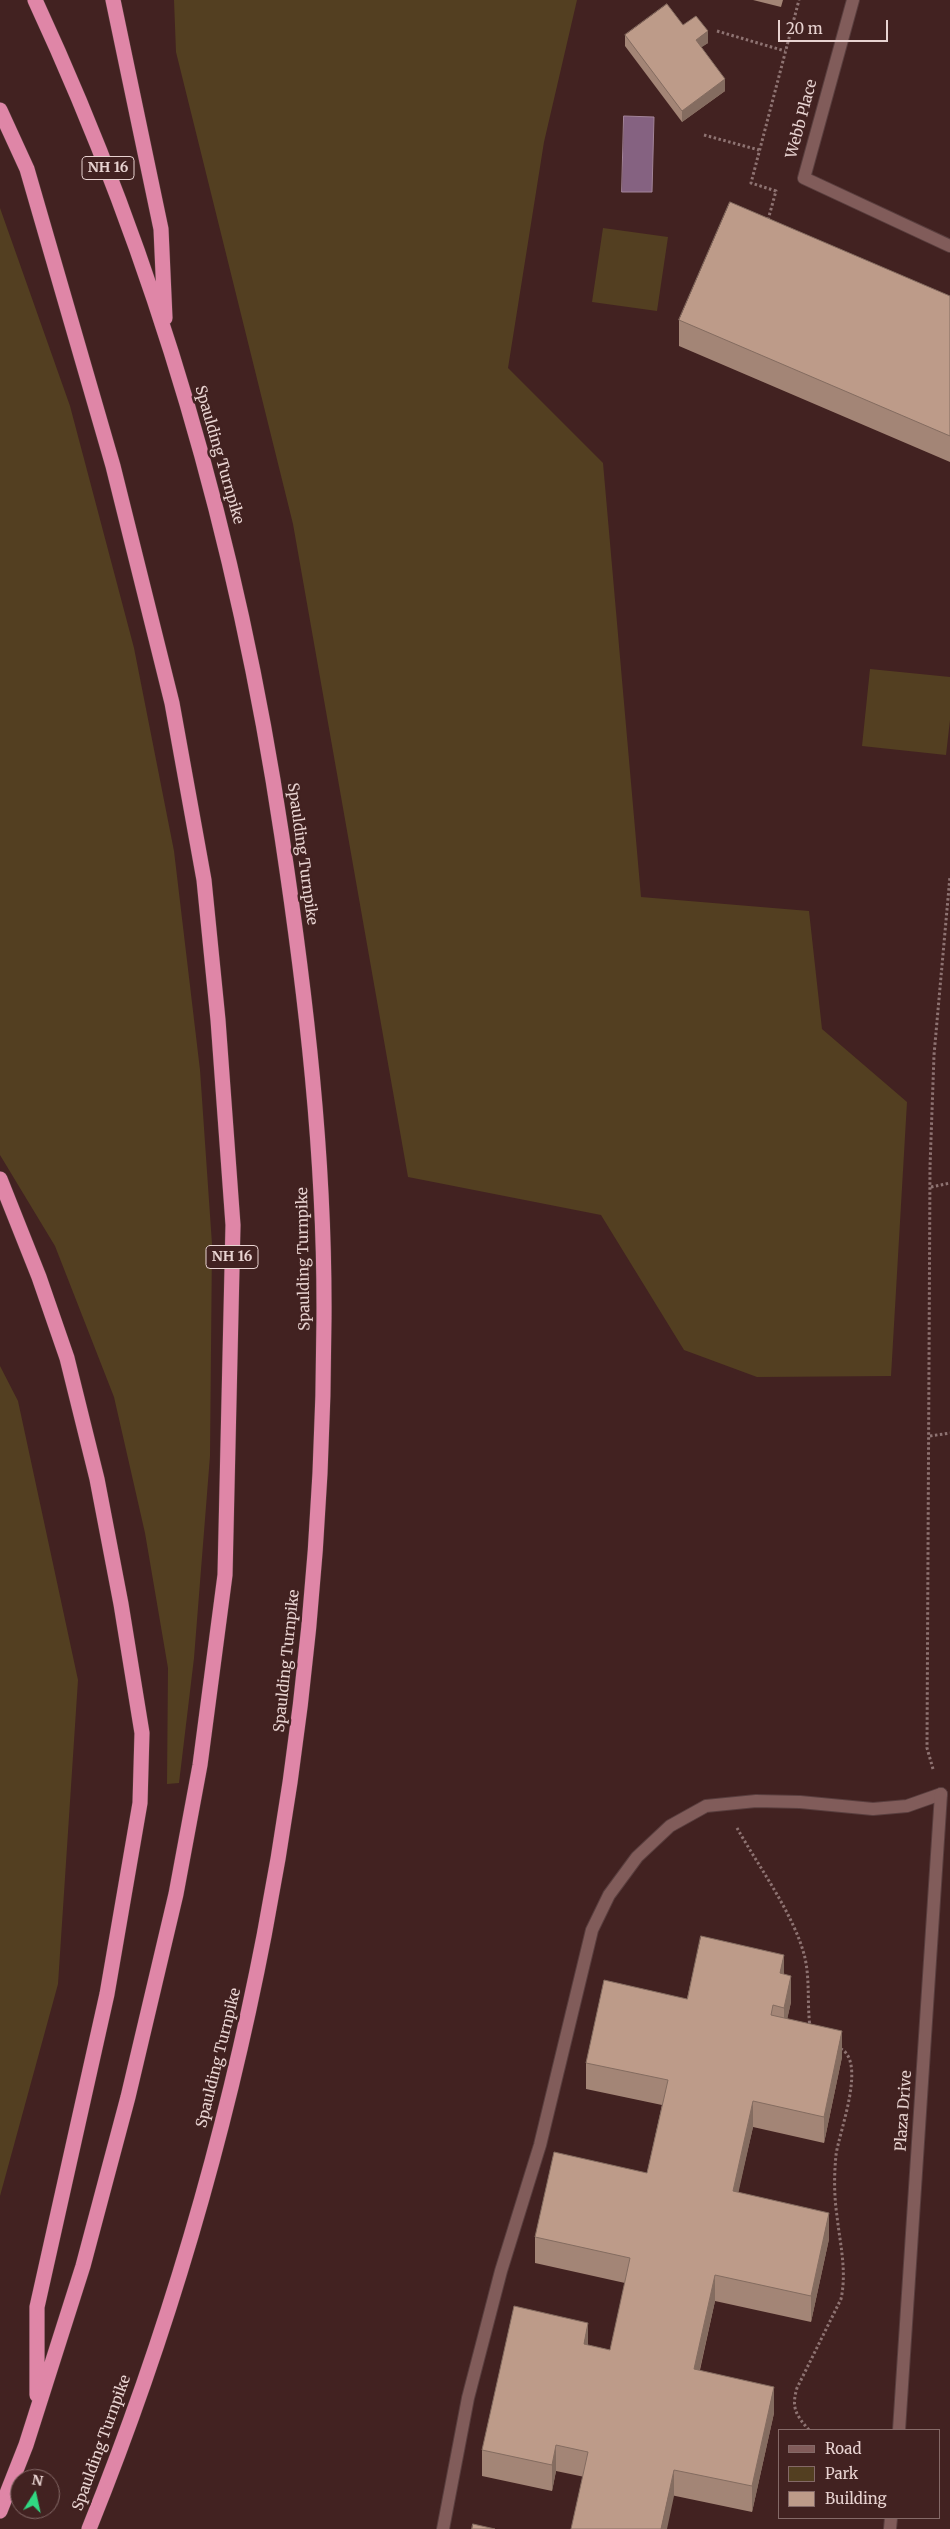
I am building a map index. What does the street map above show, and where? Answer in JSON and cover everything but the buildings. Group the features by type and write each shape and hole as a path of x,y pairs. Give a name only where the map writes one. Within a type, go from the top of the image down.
{"highway":[{"name":"Spaulding Turnpike","path":"35,0 100,148 139,255 167,342 220,524 250,652 275,785 311,1050 320,1184 324,1316 313,1586 300,1711 281,1848 256,1981 228,2100 191,2238 149,2367 89,2529"},
{"path":"113,0 161,229 167,342"},
{"name":"NH 16","path":"0,110 27,169 113,466 172,703 204,880 218,1020 233,1225 225,1575 200,1764 176,1894 128,2097 83,2266 26,2445 0,2511"},
{"path":"0,1179 39,1277 67,1358 97,1479 142,1732 140,1803 107,1994 37,2307 37,2412"}],"street":[{"name":"Webb Place","path":"853,0 804,178 950,246"},
{"path":"443,2529 468,2398 501,2271 540,2145 592,1930 609,1894 638,1856 670,1826 706,1806 756,1801 800,1802 873,1809 908,1806 941,1794"},
{"name":"Plaza Drive","path":"899,2429 941,1794"}],"path":[{"path":"717,31 785,51"},
{"path":"704,135 759,150"},
{"path":"941,1794 927,1748 931,1187 934,1056 950,876"},
{"path":"931,1187 950,1183"},
{"path":"930,1436 950,1433"},
{"path":"722,1804 796,1930 809,1979 811,2030"},
{"path":"807,2429 795,2415 793,2403 797,2388 840,2299 844,2285 844,2269 834,2186 836,2155 853,2078 852,2062 844,2050 836,2047"}],"green space":[{"path":"174,0 577,0 544,142 508,368 603,463 641,897 809,911 822,1029 907,1102 891,1376 757,1377 684,1350 601,1215 408,1177 293,524 176,52"},
{"path":"0,208 70,406 134,648 174,851 200,1070 212,1244 210,1456 194,1658 179,1783 167,1784 168,1668 145,1533 114,1397 55,1246 0,1155"},
{"path":"603,228 668,237 657,311 592,302"},
{"path":"870,669 950,677 950,720 946,755 862,746"},
{"path":"0,1366 18,1401 78,1680 58,1984 0,2196"}],"shaded area":[{"path":"624,116 654,117 652,192 622,192"}]}
